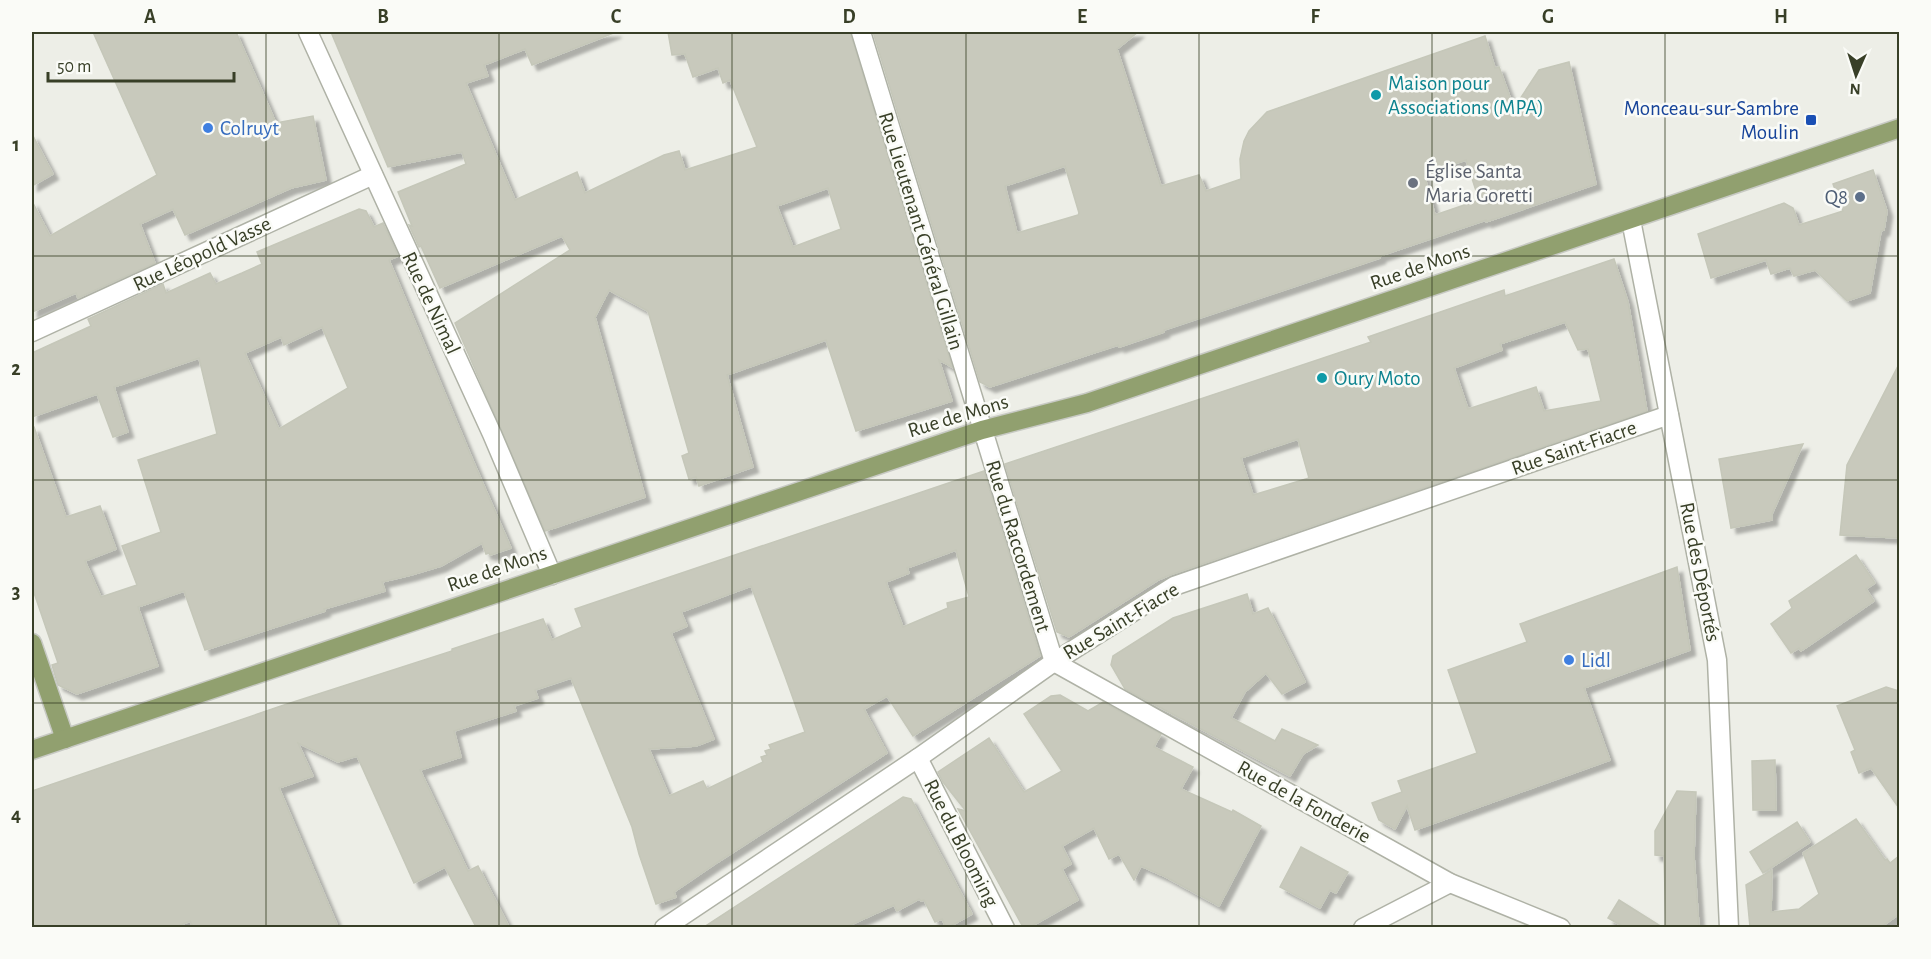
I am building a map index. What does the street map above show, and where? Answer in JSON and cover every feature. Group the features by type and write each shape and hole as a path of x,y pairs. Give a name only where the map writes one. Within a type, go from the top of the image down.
{"main road":[{"name":"Rue de Mons","path":"32,750 982,430 1087,403 1899,128"},
{"path":"32,643 65,739"}],"street":[{"name":"Rue de Nimal","path":"308,32 492,434 552,574"},
{"name":"Rue Lieutenant Général Gillain","path":"861,32 982,430"},
{"name":"Rue Léopold Vasse","path":"32,332 373,175"},
{"name":"Rue des Déportés","path":"1632,220 1717,660 1729,927"},
{"name":"Rue Saint-Fiacre","path":"664,927 918,758 1054,662 1174,586 1669,416"},
{"name":"Rue du Raccordement","path":"982,430 1054,662"},
{"name":"Rue de la Fonderie","path":"1054,662 1450,882 1561,927"},
{"name":"Rue du Blooming","path":"918,758 1005,927"},
{"path":"1363,927 1450,882"}],"building":[{"name":"Colruyt","path":"93,32 236,32 276,123 313,116 326,180 291,188 185,235 173,209 140,224 155,263 78,298 76,293 32,312 32,201 50,236 157,175"},
{"path":"331,32 616,32 532,65 525,49 484,65 488,76 466,83 515,200 577,172 585,193 664,155 679,151 685,170 757,147 730,80 723,83 718,68 693,77 685,54 672,55 668,32 850,32 952,367 939,360 952,401 856,431 826,340 727,375 753,467 699,486 696,477 689,479 682,456 689,453 648,311 609,290 595,317 645,497 545,531 455,323 570,250 562,236 440,288 409,225 412,226 398,192 466,164 462,152 388,167","holes":["828,188 841,229 793,247 777,206"]},
{"path":"873,32 1138,32 1117,49 1161,186 1199,175 1206,191 1241,179 1240,159 1244,141 1249,131 1267,112 1485,36 1495,68 1499,67 1514,108 1539,70 1569,62 1596,184 1119,347 1118,345 990,387 980,382","holes":["1466,160 1479,200 1435,215 1424,174","1065,166 1078,215 1017,233 1005,186"]},
{"path":"32,134 53,174 32,186"},
{"path":"1873,170 1887,211 1884,230 1881,231 1870,293 1847,301 1815,270 1794,276 1790,268 1771,274 1766,260 1711,278 1698,234 1784,203 1793,208 1799,225 1843,211 1833,184"},
{"path":"359,209 366,211 374,227 383,223 398,256 389,260 511,548 490,555 486,554 482,543 441,566 382,582 385,591 324,609 325,611 205,650 184,591 138,607 158,666 77,694 58,685 52,665 58,663 32,587 32,427 34,427 66,517 100,506 116,549 85,561 101,597 137,585 122,546 161,532 138,460 217,434 199,358 114,387 128,432 113,437 97,394 32,417 32,353 91,326 88,319 163,284 166,293 210,273 216,284 242,273 262,264 257,252","holes":["322,327 348,388 279,429 245,353 281,337 284,345"]},
{"path":"1614,259 1628,302 1647,411 1170,575 1158,580 1069,637 1057,632 1005,464 1371,342 1368,337 1504,290 1505,296","holes":["1565,322 1578,350 1588,349 1601,401 1544,411 1536,387 1468,409 1454,368 1502,350 1500,344","1298,439 1309,478 1253,495 1241,458"]},
{"path":"1899,364 1899,538 1840,535 1847,465"},
{"path":"1803,444 1772,514 1772,520 1731,528 1719,459"},
{"path":"984,471 1040,656 913,736 887,696 864,709 887,753 674,892 676,897 656,904 632,827 571,678 535,690 538,698 514,706 516,711 454,731 461,757 420,770 468,871 478,866 509,927 476,927 445,867 414,883 357,756 338,762 298,743 313,776 279,788 338,927 193,927 190,921 176,927 32,927 32,791 543,619 552,640 582,627 575,609","holes":["956,550 969,597 947,603 948,608 903,627 886,582 909,573 907,568","751,586 805,732 769,745 771,749 765,751 767,755 761,757 763,762 707,789 703,781 669,796 649,749 696,746 714,739 671,633 687,626 681,612"]},
{"path":"1856,555 1875,583 1866,589 1874,601 1801,651 1799,648 1791,653 1771,624 1792,608 1789,601"},
{"name":"Lidl","path":"1677,567 1690,650 1584,688 1610,760 1415,830 1407,806 1395,829 1379,820 1372,803 1402,792 1398,781 1477,753 1448,670 1527,642 1520,624"},
{"path":"1247,594 1253,614 1268,608 1305,682 1282,694 1266,673 1245,692 1231,718 1275,741 1282,729 1318,745 1303,754 1290,776 1125,689 1111,665 1113,656 1173,618"},
{"path":"1886,687 1899,691 1899,808 1871,768 1859,773 1851,752 1855,750 1837,706"},
{"path":"1060,695 1088,711 1103,702 1161,734 1154,747 1193,767 1181,789 1232,812 1233,810 1261,826 1219,906 1141,866 1134,880 1119,854 1109,859 1094,828 1062,846 1071,864 1062,869 1078,900 1030,927 1023,927 958,809 966,811 938,772 989,738 1024,792 1062,771 1024,714 1051,696"},
{"path":"1775,760 1776,810 1753,810 1752,761"},
{"path":"1677,791 1696,792 1694,856 1699,927 1666,927 1664,856 1655,855 1655,831"},
{"path":"903,797 911,799 972,914 946,927 942,919 935,922 924,900 919,899 897,911 894,905 846,927 704,927"},
{"path":"1856,819 1885,860 1887,859 1890,863 1899,856 1899,914 1881,927 1750,927 1746,885 1772,870 1771,912 1799,909 1819,894 1803,853"},
{"path":"1797,822 1810,842 1763,873 1750,852"},
{"path":"1301,847 1348,872 1336,893 1330,890 1320,908 1280,887"},
{"path":"1619,900 1662,927 1624,927 1608,918"}],"place":[{"name":"Maison pour Associations (MPA)","path":"1376,95"},
{"name":"Monceau-sur-Sambre Moulin","path":"1811,120"},
{"name":"Colruyt","path":"208,128"},
{"name":"Église Santa Maria Goretti","path":"1413,183"},
{"name":"Q8","path":"1860,197"},
{"name":"Oury Moto","path":"1322,378"},
{"name":"Lidl","path":"1569,660"}]}
